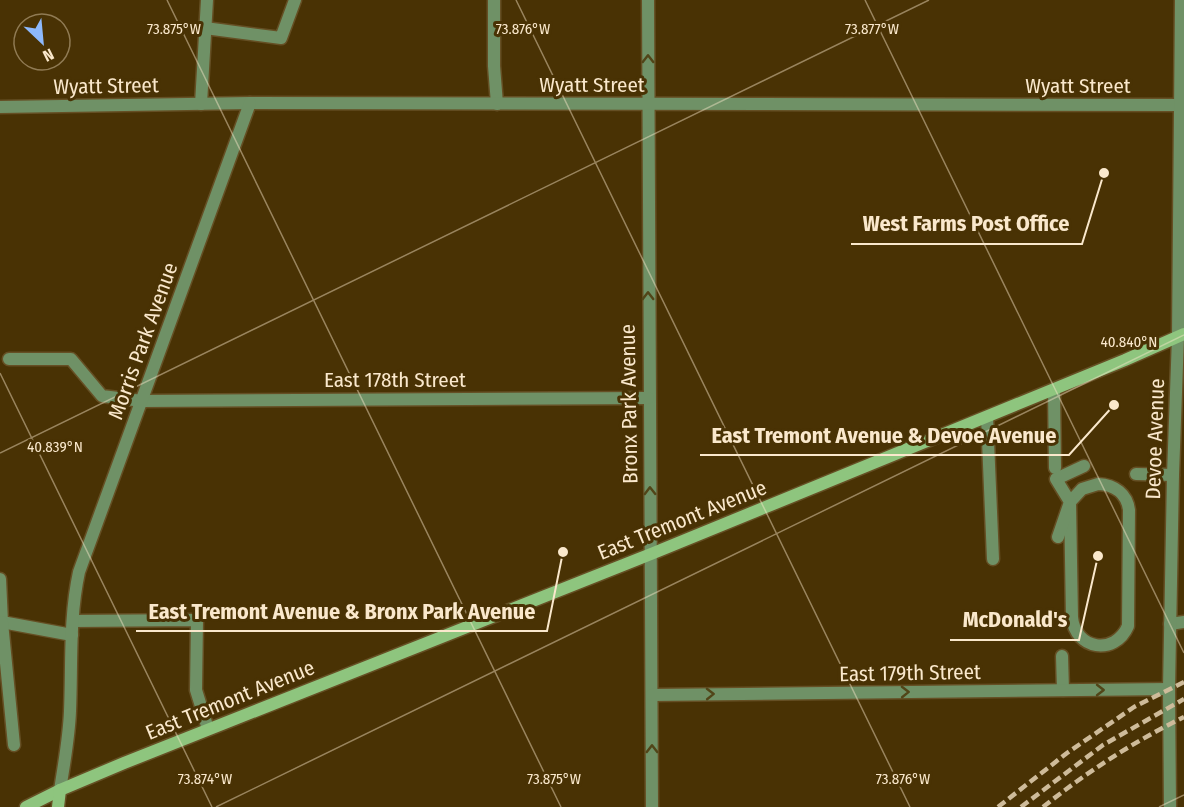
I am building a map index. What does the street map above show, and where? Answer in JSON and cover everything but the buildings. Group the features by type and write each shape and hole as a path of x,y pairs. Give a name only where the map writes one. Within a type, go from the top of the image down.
{"main road":[{"name":"East Tremont Avenue","path":"26,807 60,790 208,729 651,554 1181,336"},
{"name":"Morris Park Avenue","path":"58,807 60,790"}],"street":[{"path":"201,104 207,0"},
{"path":"205,28 281,38 295,0"},
{"path":"494,0 494,66 497,104"},
{"name":"Bronx Park Avenue","path":"648,0 648,398 652,807"},
{"name":"Devoe Avenue","path":"1170,807 1170,624 1178,515 1173,475 1181,336 1181,0"},
{"name":"Wyatt Street","path":"0,107 201,104 1182,106"},
{"name":"Morris Park Avenue","path":"60,790 70,714 76,587 81,565 250,104"},
{"name":"East 178th Street","path":"9,359 71,359 102,396 142,401 648,398"},
{"path":"1054,390 1055,468"},
{"path":"987,417 993,559"},
{"path":"1058,537 1070,502 1083,489 1098,484 1113,487 1124,495 1128,503 1129,619 1123,636 1108,645 1096,645 1084,641 1072,624 1070,502 1056,479 1084,466"},
{"path":"1136,474 1173,475"},
{"path":"0,579 14,745"},
{"path":"73,621 197,620 196,690 208,729"},
{"path":"2,622 72,635"},
{"path":"1170,624 1184,622"},
{"path":"1062,656 1062,690"},
{"name":"East 179th Street","path":"652,695 1169,689"}],"railway":[{"path":"998,807 1067,753 1134,707 1184,682"},
{"path":"1021,807 1103,745 1184,699"},
{"path":"1043,807 1111,758 1184,717"}],"place":[{"name":"West Farms Post Office","path":"1104,173"},
{"name":"East Tremont Avenue & Devoe Avenue","path":"1114,405"},
{"name":"East Tremont Avenue & Bronx Park Avenue","path":"563,552"},
{"name":"McDonald's","path":"1098,556"}]}
